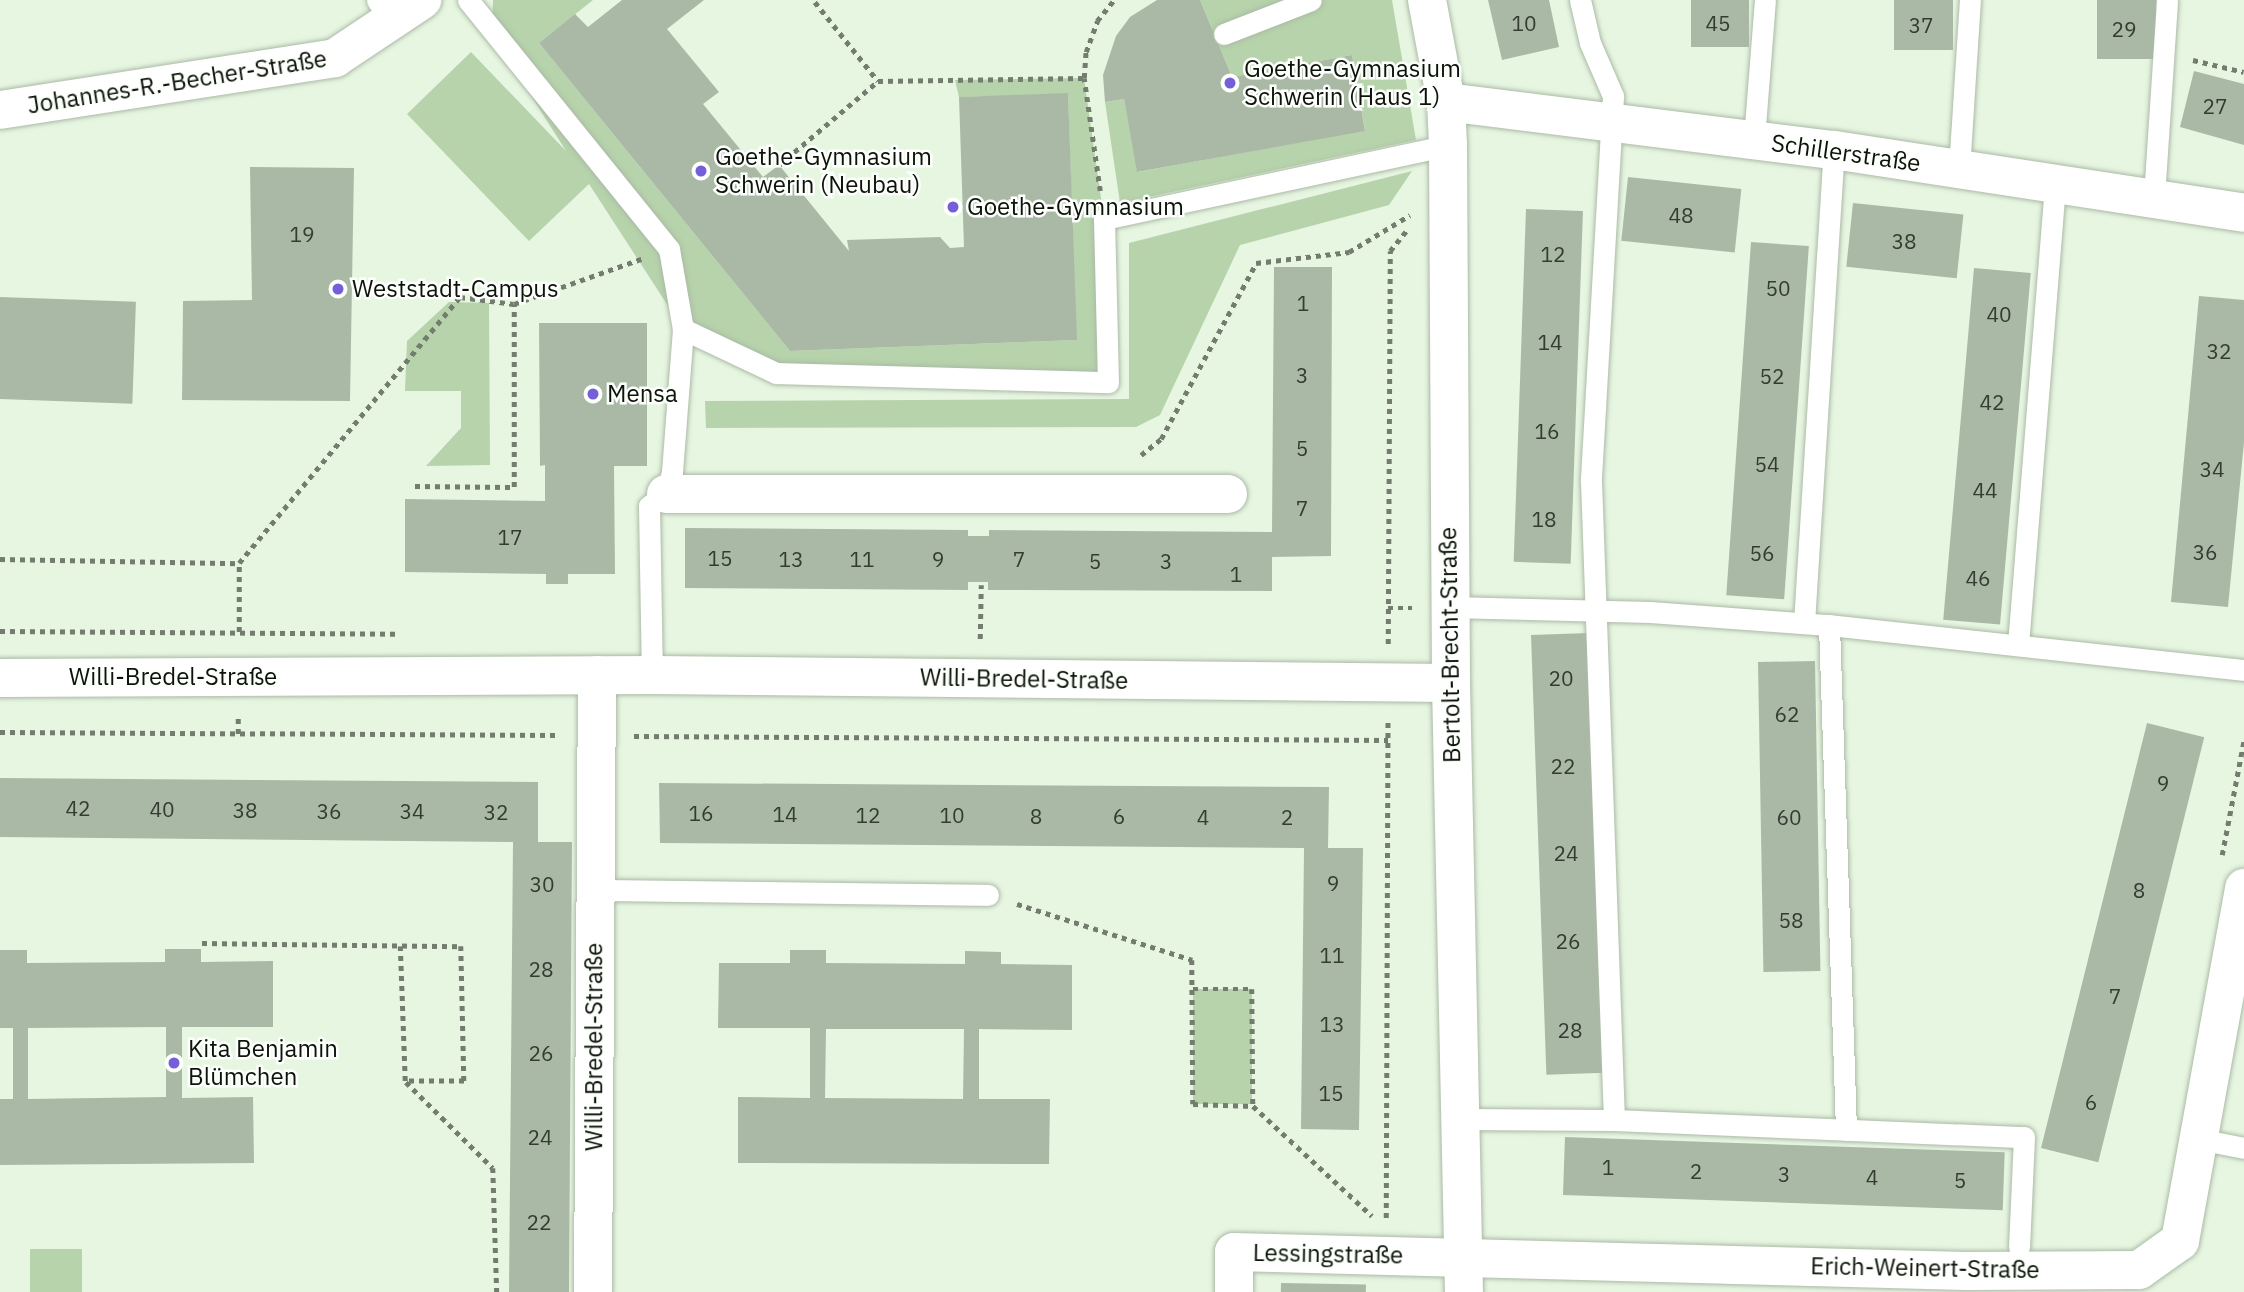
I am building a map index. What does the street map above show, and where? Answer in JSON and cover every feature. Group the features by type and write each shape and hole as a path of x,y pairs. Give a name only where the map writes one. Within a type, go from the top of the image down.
{"street":[{"name":"Bertolt-Brecht-Straße","path":"1427,0 1446,102 1448,145 1451,683 1463,1274"},
{"name":"Johannes-R.-Becher-Straße","path":"0,110 335,58 397,7"},
{"name":"Schillerstraße","path":"1446,102 1611,120 1834,150 2154,197 2244,214"},
{"path":"666,494 1228,494"},
{"name":"Willi-Bredel-Straße","path":"593,1292 595,890 599,735 597,675"},
{"name":"Willi-Bredel-Straße","path":"0,678 652,675 1451,683"},
{"name":"Erich-Weinert-Straße","path":"1463,1274 1965,1281 2139,1270 2180,1241 2199,1139 2229,1048 2232,875"},
{"name":"Lessingstraße","path":"1234,1292 1234,1252 1394,1256 1463,1274"}],"lane":[{"path":"468,0 669,249 683,330 672,472 666,494 649,506 652,675"},
{"path":"1224,34 1311,0"},
{"path":"1580,0 1590,43 1613,96 1591,481 1614,1120"},
{"path":"1754,139 1765,0"},
{"path":"1959,169 1970,0"},
{"path":"2154,197 2167,0"},
{"path":"683,330 776,373 1108,382 1104,219 1448,145"},
{"path":"1804,623 1834,150"},
{"path":"2018,645 2055,182"},
{"path":"1450,607 1594,610 1804,623 2244,670"},
{"path":"1829,625 1846,1129"},
{"path":"595,890 988,895"},
{"path":"1458,1119 1614,1120 2024,1138 2019,1247"},
{"path":"2199,1139 2244,1148"}],"path":[{"path":"1104,219 1084,78 1086,52 1097,21 1114,0"},
{"path":"815,1 878,80"},
{"path":"2165,53 2244,72"},
{"path":"779,165 878,80 1084,78"},
{"path":"1091,494 1161,439 1256,263 1349,251 1408,215 1448,215"},
{"path":"0,559 239,563 460,297 514,304 669,249"},
{"path":"415,486 514,487 514,304"},
{"path":"981,585 981,678"},
{"path":"0,631 403,634"},
{"path":"0,732 1388,740"},
{"path":"2232,875 2244,740"},
{"path":"988,895 1192,960 1192,1104 1253,1106 1386,1229 1394,1256"},
{"path":"202,943 461,946 464,1081 405,1081"},
{"path":"400,946 405,1081 493,1168 497,1292"},
{"path":"1193,989 1252,989 1253,1106"}],"green space":[{"path":"493,0 593,0 539,43 790,351 1076,340 1068,94 959,97 955,80 1084,78 1104,219 1108,382 776,373 683,329 589,184 529,241 407,114 471,52 566,151 518,75 492,22"},
{"path":"1200,0 1392,0 1416,140 1120,203 1105,102 1124,99 1138,172 1365,130 1352,55 1232,77"},
{"path":"1412,171 1389,205 1240,245 1160,415 1136,427 706,428 705,401 1129,399 1129,243"},
{"path":"449,302 489,303 490,465 426,466 461,428 461,391 405,391 407,341"},
{"path":"1193,989 1252,989 1252,1104 1193,1104"},
{"path":"30,1249 82,1249 82,1292 30,1292"}],"building":[{"name":"Goethe-Gymnasium Schwerin (Neubau)","path":"622,0 704,0 667,29 719,92 703,104 763,177 779,165 849,251 847,240 940,237 950,248 964,247 959,97 1068,93 1077,340 790,351 539,43 575,14 588,27"},
{"name":"Goethe-Gymnasium Schwerin (Haus 1)","path":"1157,0 1200,0 1232,77 1352,55 1365,131 1137,172 1124,99 1105,102 1103,75 1116,36 1130,17"},
{"path":"1488,0 1549,0 1559,47 1502,60"},
{"path":"1691,0 1749,0 1749,47 1691,47"},
{"path":"1894,0 1953,0 1953,50 1894,50"},
{"path":"2097,0 2156,0 2156,59 2097,59"},
{"path":"2194,71 2244,84 2244,145 2180,127"},
{"path":"250,167 354,168 350,401 182,400 183,301 252,300"},
{"path":"1628,177 1741,189 1735,253 1621,241"},
{"path":"1853,203 1963,215 1957,278 1846,267"},
{"path":"1526,209 1583,211 1571,564 1514,562"},
{"path":"1751,242 1809,246 1784,599 1726,595"},
{"path":"1274,267 1332,267 1331,556 1272,557 1272,591 988,590 988,582 968,582 968,590 685,588 685,528 968,530 968,536 989,536 989,530 1272,532"},
{"path":"1974,268 2031,273 2000,625 1943,620"},
{"path":"2199,296 2244,300 2244,442 2228,607 2171,602"},
{"path":"0,297 136,302 132,404 0,399"},
{"path":"539,323 647,323 647,466 614,466 615,574 568,574 568,584 546,584 546,574 405,572 405,499 545,501 545,465 540,466"},
{"path":"1589,633 1604,1073 1546,1075 1531,635"},
{"path":"1815,661 1820,971 1763,972 1758,662"},
{"path":"2147,723 2204,737 2098,1162 2041,1148"},
{"path":"0,778 538,782 538,842 572,842 569,1292 509,1292 513,842 0,837"},
{"path":"659,783 1329,787 1328,848 1363,848 1359,1130 1301,1129 1304,848 660,843"},
{"name":"Kita Benjamin Blümchen","path":"165,949 201,949 201,962 273,961 273,1027 182,1027 182,1098 253,1097 254,1163 0,1165 0,1099 13,1099 13,1028 0,1028 0,950 27,950 27,963 165,962","holes":["166,1027 166,1097 28,1099 28,1028"]},
{"path":"790,950 826,950 826,963 965,964 965,951 1001,952 1001,964 1072,965 1072,1030 979,1029 979,1099 1050,1099 1049,1164 738,1163 738,1097 810,1098 810,1028 718,1028 719,963 790,963","holes":["826,1029 964,1029 963,1099 825,1098"]},
{"path":"1565,1137 2005,1152 2003,1210 1563,1195"},
{"path":"1281,1283 1366,1284 1366,1292 1281,1292"}],"place":[{"name":"Goethe-Gymnasium Schwerin (Haus 1)","path":"1230,83"},
{"name":"Goethe-Gymnasium Schwerin (Neubau)","path":"701,171"},
{"name":"Goethe-Gymnasium","path":"953,207"},
{"name":"Weststadt-Campus","path":"338,289"},
{"name":"Mensa","path":"593,394"},
{"name":"Kita Benjamin Blümchen","path":"174,1063"}]}
